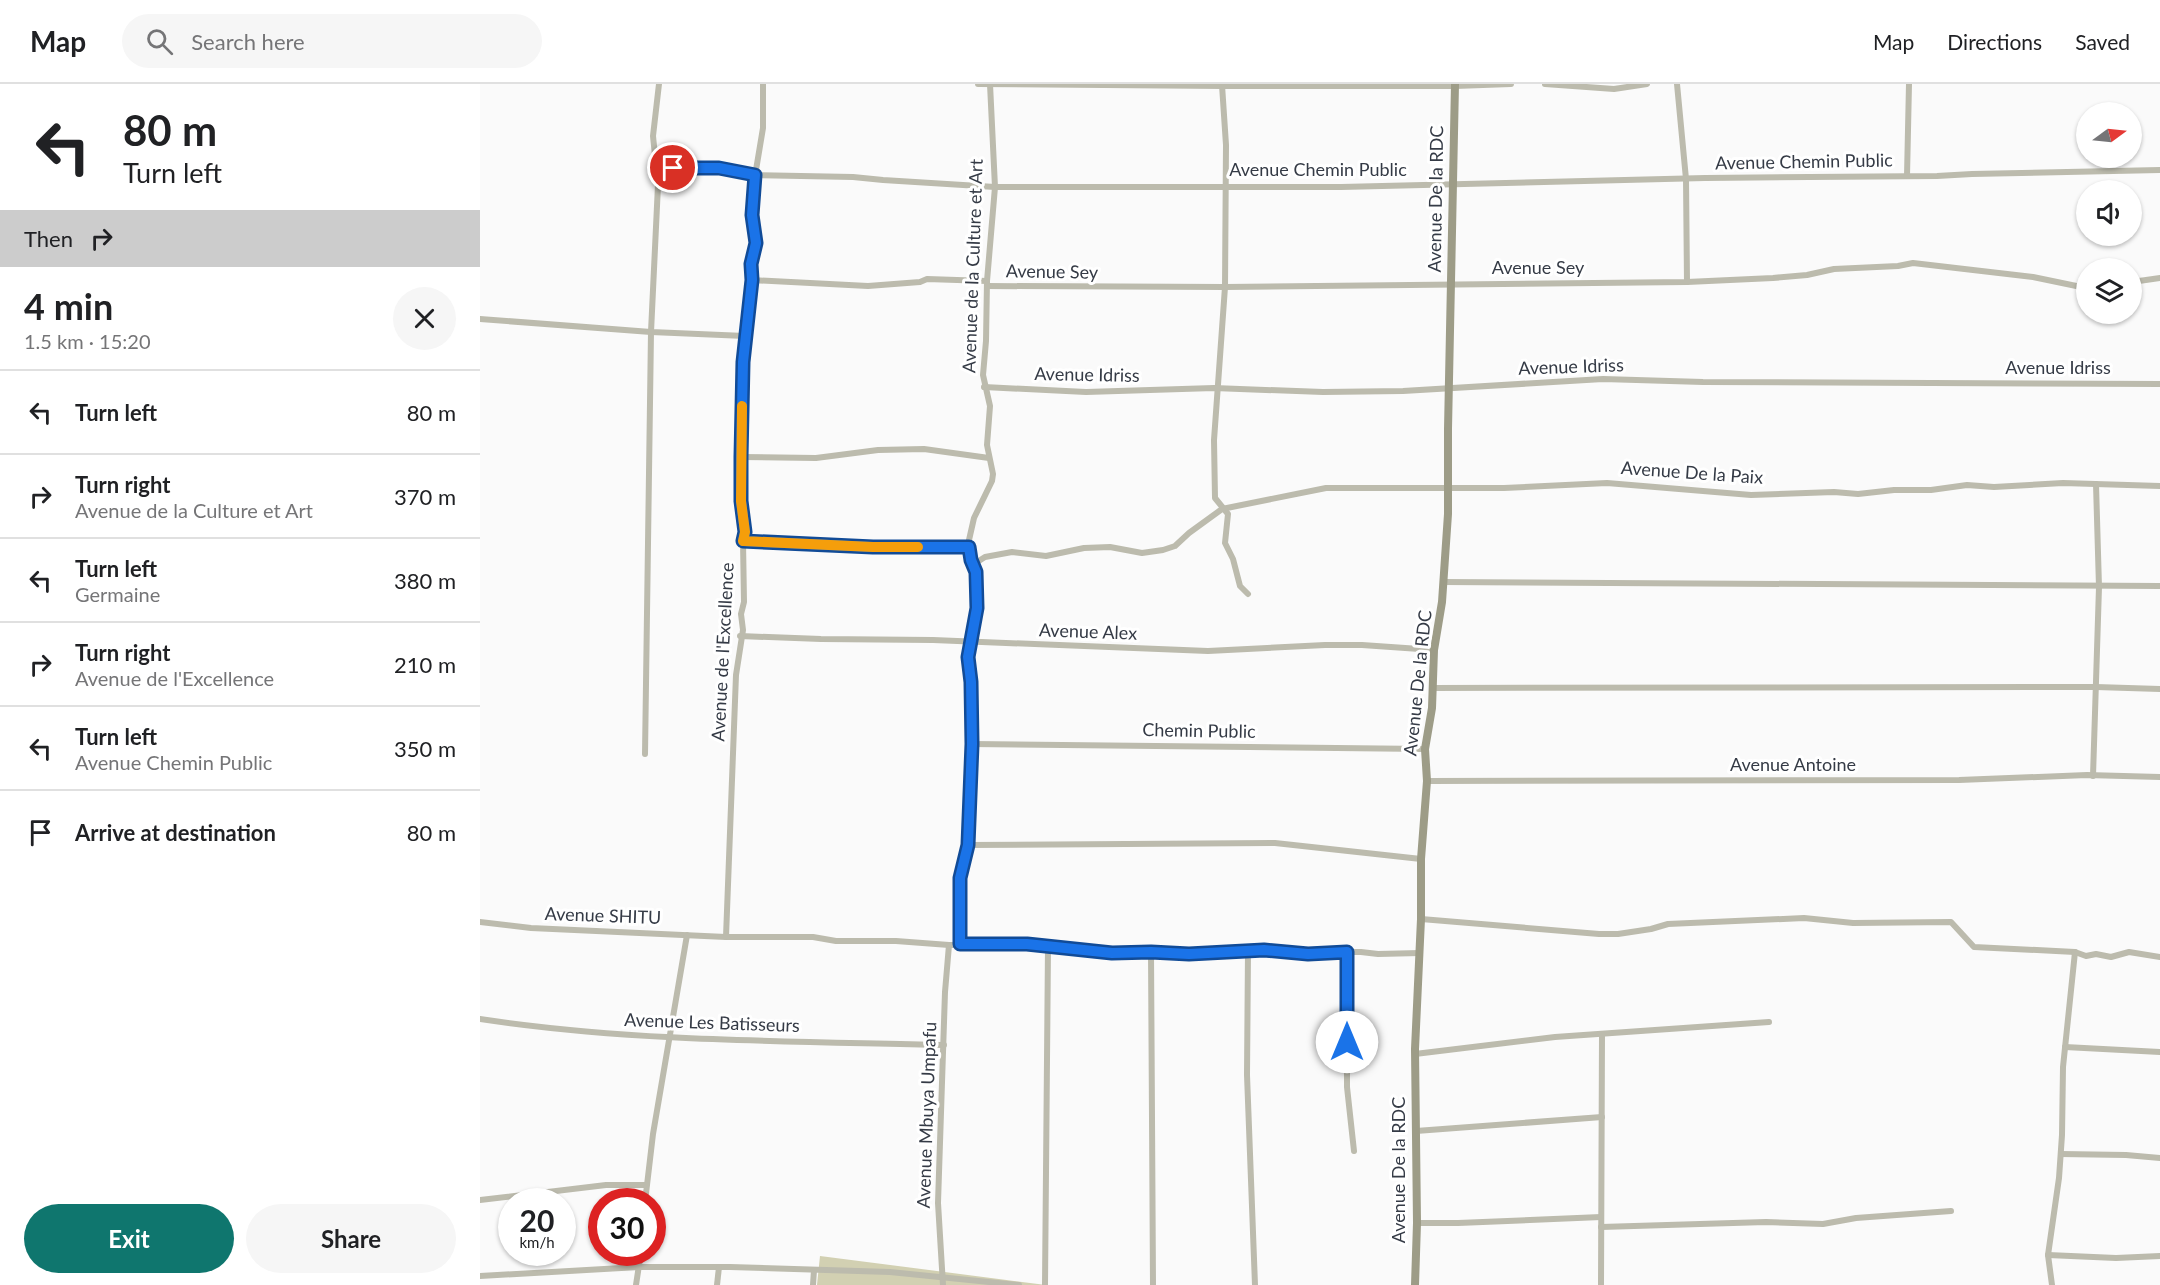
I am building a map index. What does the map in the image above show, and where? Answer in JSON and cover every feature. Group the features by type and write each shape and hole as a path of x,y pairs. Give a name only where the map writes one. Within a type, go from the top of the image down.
{"street":[{"path":"645,754 651,332 658,199 653,136 658,84"},
{"name":"Avenue de l'Excellence","path":"726,937 736,675 744,602 743,541 745,532 741,501 741,457 745,336 752,280 751,264 756,243 752,215 755,175 763,128 763,84"},
{"path":"978,84 1511,84"},
{"name":"Avenue de la Culture et Art","path":"960,944 960,878 968,845 972,744 971,682 968,657 977,608 976,572 969,547 974,518 992,481 987,434 990,406 982,375 995,187 990,84"},
{"path":"1545,84 1614,89 1647,84"},
{"path":"1677,84 1686,179 1687,282"},
{"path":"1907,176 1910,84"},
{"path":"1222,85 1226,145 1225,287 1219,389 1215,416 1215,498 1228,514 1226,543 1240,586 1248,594"},
{"name":"Avenue De la RDC","path":"1415,1285 1417,1223 1415,1054 1420,953 1421,860 1427,782 1425,749 1432,708 1434,650 1442,602 1448,514 1448,387 1455,85"},
{"name":"Avenue Chemin Public","path":"657,166 719,168 755,175 854,177 995,187 1341,187 2160,170"},
{"name":"Avenue Sey","path":"752,280 868,286 920,282 927,279 987,284 1225,287 1687,282 1773,278 1807,275 1834,269 1898,266 1913,263 2033,278 2076,286"},
{"path":"2142,281 2160,278"},
{"path":"480,318 651,332 745,336"},
{"name":"Avenue Idriss","path":"984,387 1086,392 1219,389 1403,392 1448,387 1603,379 1703,382 2160,384"},
{"path":"741,457 807,458 878,450 924,449 989,458"},
{"name":"Avenue De la Paix","path":"1222,508 1326,488 1504,488 1607,483 1751,495 1834,492 1858,494 1894,490 1931,490 1967,485 1994,488 2012,485 2160,486"},
{"path":"2093,776 2099,587 2096,484"},
{"path":"974,564 985,556 1012,552 1046,556 1084,548 1110,547 1142,553 1164,550 1175,546 1189,532 1222,508"},
{"path":"743,541 873,547 969,547"},
{"path":"1443,582 2160,586"},
{"name":"Avenue Alex","path":"740,636 933,640 1208,651 1325,645 1434,650"},
{"path":"1432,688 2096,687 2160,689"},
{"name":"Chemin Public","path":"972,744 1425,749"},
{"name":"Avenue Antoine","path":"1427,782 2160,777"},
{"path":"968,845 1275,843 1421,860"},
{"path":"1421,919 1618,934 1668,924 1804,918 1853,923 1951,922 1974,947 2075,952 2086,956 2096,954 2111,957 2129,952 2160,957"},
{"name":"Avenue SHITU","path":"480,922 531,928 726,937 813,938 836,941 949,945 1015,944 1112,953 1189,954 1281,951 1308,954 1420,953"},
{"path":"646,1188 687,935"},
{"name":"Avenue Mbuya Umpafu","path":"943,1282 938,1203 949,945"},
{"path":"1045,1285 1048,947"},
{"path":"1151,952 1153,1285"},
{"path":"1248,952 1247,1075 1255,1285"},
{"path":"1347,952 1347,1087 1354,1151"},
{"path":"2052,1285 2048,1255 2061,1154 2063,1066 2075,952"},
{"name":"Avenue Les Batisseurs","path":"480,1019 524,1026 670,1038 944,1045"},
{"path":"1415,1054 1555,1037 1769,1022"},
{"path":"1601,1285 1602,1034"},
{"path":"2065,1047 2160,1052"},
{"path":"1416,1131 1602,1117"},
{"path":"2061,1154 2160,1158"},
{"path":"480,1200 606,1185 646,1185"},
{"path":"1601,1227 1766,1222 1823,1224 1856,1218 1951,1211"},
{"path":"1417,1223 1601,1217"},
{"path":"2048,1255 2116,1258 2160,1256"},
{"path":"480,1276 639,1267 719,1267 890,1272 943,1282 1019,1285"},
{"path":"636,1285 639,1267"},
{"path":"717,1285 719,1267"},
{"path":"813,1285 814,1270"}],"shaded area":[{"path":"820,1256 1046,1285 817,1285"}],"slow traffic":[{"path":"742,406 741,501 745,532 743,541 918,547"}],"route":[{"path":"673,168 719,168 755,175 752,215 756,243 751,264 752,280 743,362 741,501 745,532 743,541 873,547 969,547 976,572 977,608 968,657 971,682 972,744 968,845 960,878 960,944 1027,944 1112,953 1189,954 1264,950 1295,951 1308,954 1347,952 1347,1042"}]}
